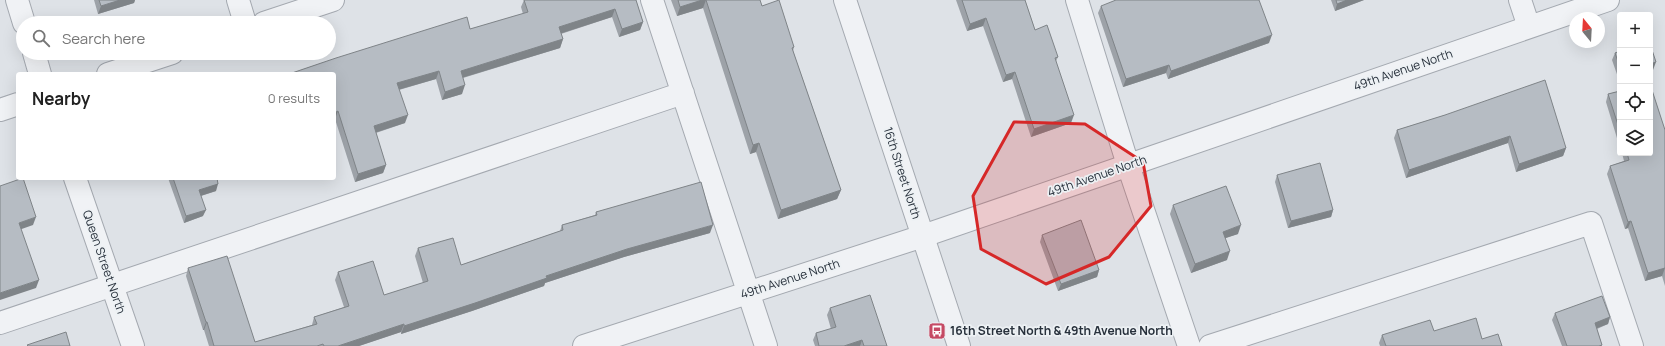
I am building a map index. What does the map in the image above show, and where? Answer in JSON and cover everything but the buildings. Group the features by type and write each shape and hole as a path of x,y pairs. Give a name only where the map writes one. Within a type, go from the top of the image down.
{"street":[{"path":"17,0 22,16"},
{"path":"238,0 243,16"},
{"path":"285,16 333,0"},
{"path":"652,0 766,346"},
{"name":"16th Street North","path":"845,0 959,346"},
{"path":"1077,0 1128,165 1189,346"},
{"path":"1520,0 1529,27"},
{"name":"49th Avenue North","path":"584,346 923,236 1608,0"},
{"path":"36,60 39,72"},
{"path":"114,72 151,60"},
{"path":"0,323 683,93"},
{"path":"0,110 16,105"},
{"name":"Queen Street North","path":"76,180 133,346"},
{"path":"1210,346 1591,223 1632,346"}],"highlighted area":[{"path":"1014,122 1085,124 1143,162 1151,206 1109,257 1046,284 981,249 973,196"}],"place":[{"name":"16th Street North & 49th Avenue North","path":"937,331"}]}
